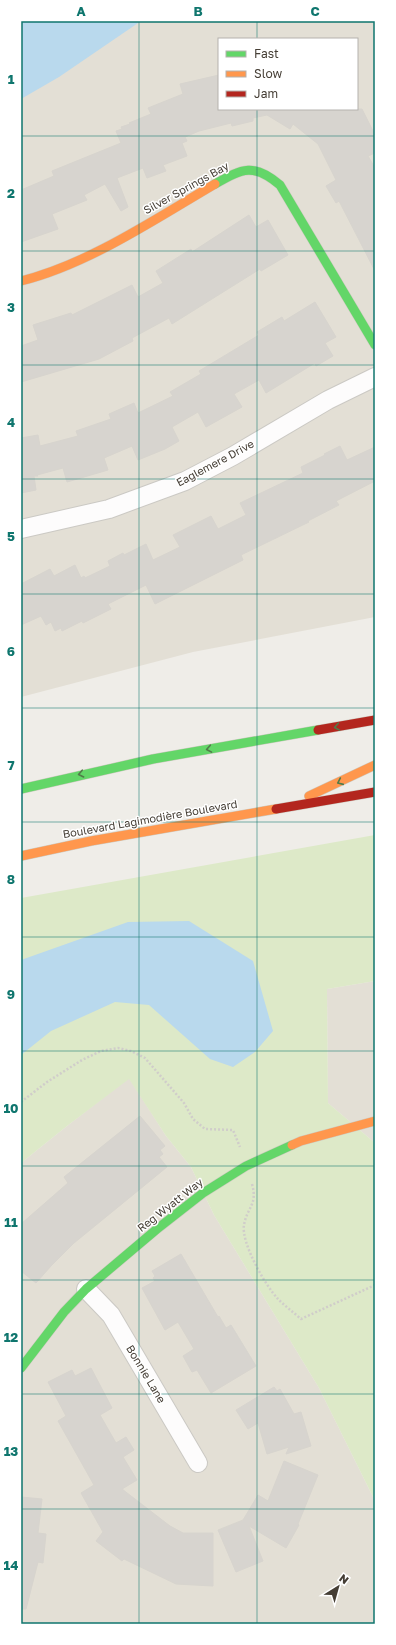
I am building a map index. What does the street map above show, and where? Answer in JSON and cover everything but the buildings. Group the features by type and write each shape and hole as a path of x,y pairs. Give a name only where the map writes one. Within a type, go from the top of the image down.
{"street":[{"name":"Silver Springs Bay","path":"21,281 33,278 95,253 228,176 245,170 256,169 266,172 280,185 375,345"},
{"name":"Eaglemere Drive","path":"21,529 109,510 185,481 233,456 328,400 375,377"},
{"path":"21,789 71,776 147,760 375,720"},
{"name":"Boulevard Lagimodière Boulevard","path":"283,808 375,765"},
{"name":"Boulevard Lagimodière Boulevard","path":"21,856 91,841 375,792"},
{"name":"Reg Wyatt Way","path":"21,1368 64,1312 86,1290 157,1229 203,1193 247,1166 301,1141 375,1121"},
{"name":"Bonnie Lane","path":"86,1290 111,1315 198,1463"}],"path":[{"path":"21,1102 46,1082 82,1060 101,1051 118,1048 131,1051 145,1058 184,1103 193,1119 205,1130 233,1130 247,1166 255,1195 244,1225 246,1245 260,1272 277,1298 301,1319 375,1285"}],"shaded area":[{"path":"21,21 375,21 375,617 193,652 21,697"},
{"path":"375,981 375,1143 328,1103 327,989"},
{"path":"129,1078 166,1136 191,1167 214,1215 319,1388 375,1501 375,1624 21,1624 21,1163"}],"green space":[{"path":"375,835 375,981 327,989 328,1103 375,1143 375,1501 319,1388 214,1215 191,1167 166,1136 129,1079 21,1163 21,898"}],"water":[{"path":"21,21 141,21 59,77 21,99"},
{"path":"189,921 253,961 273,1031 255,1052 233,1067 210,1059 149,1005 115,1002 51,1031 21,1055 21,960 128,922"}],"traffic: fast":[{"path":"215,184 233,174 248,170 263,173 280,185 375,345"},
{"path":"21,789 153,759 318,730"},
{"path":"21,1368 64,1312 86,1289 157,1229 203,1193 246,1166 292,1145"}],"traffic: slow":[{"path":"21,281 72,264 145,226 215,184"},
{"path":"309,796 375,765"},
{"path":"21,856 91,841 276,809"},
{"path":"292,1145 301,1141 375,1121"}],"traffic: jam":[{"path":"318,730 375,720"},
{"path":"276,809 375,792"}]}
